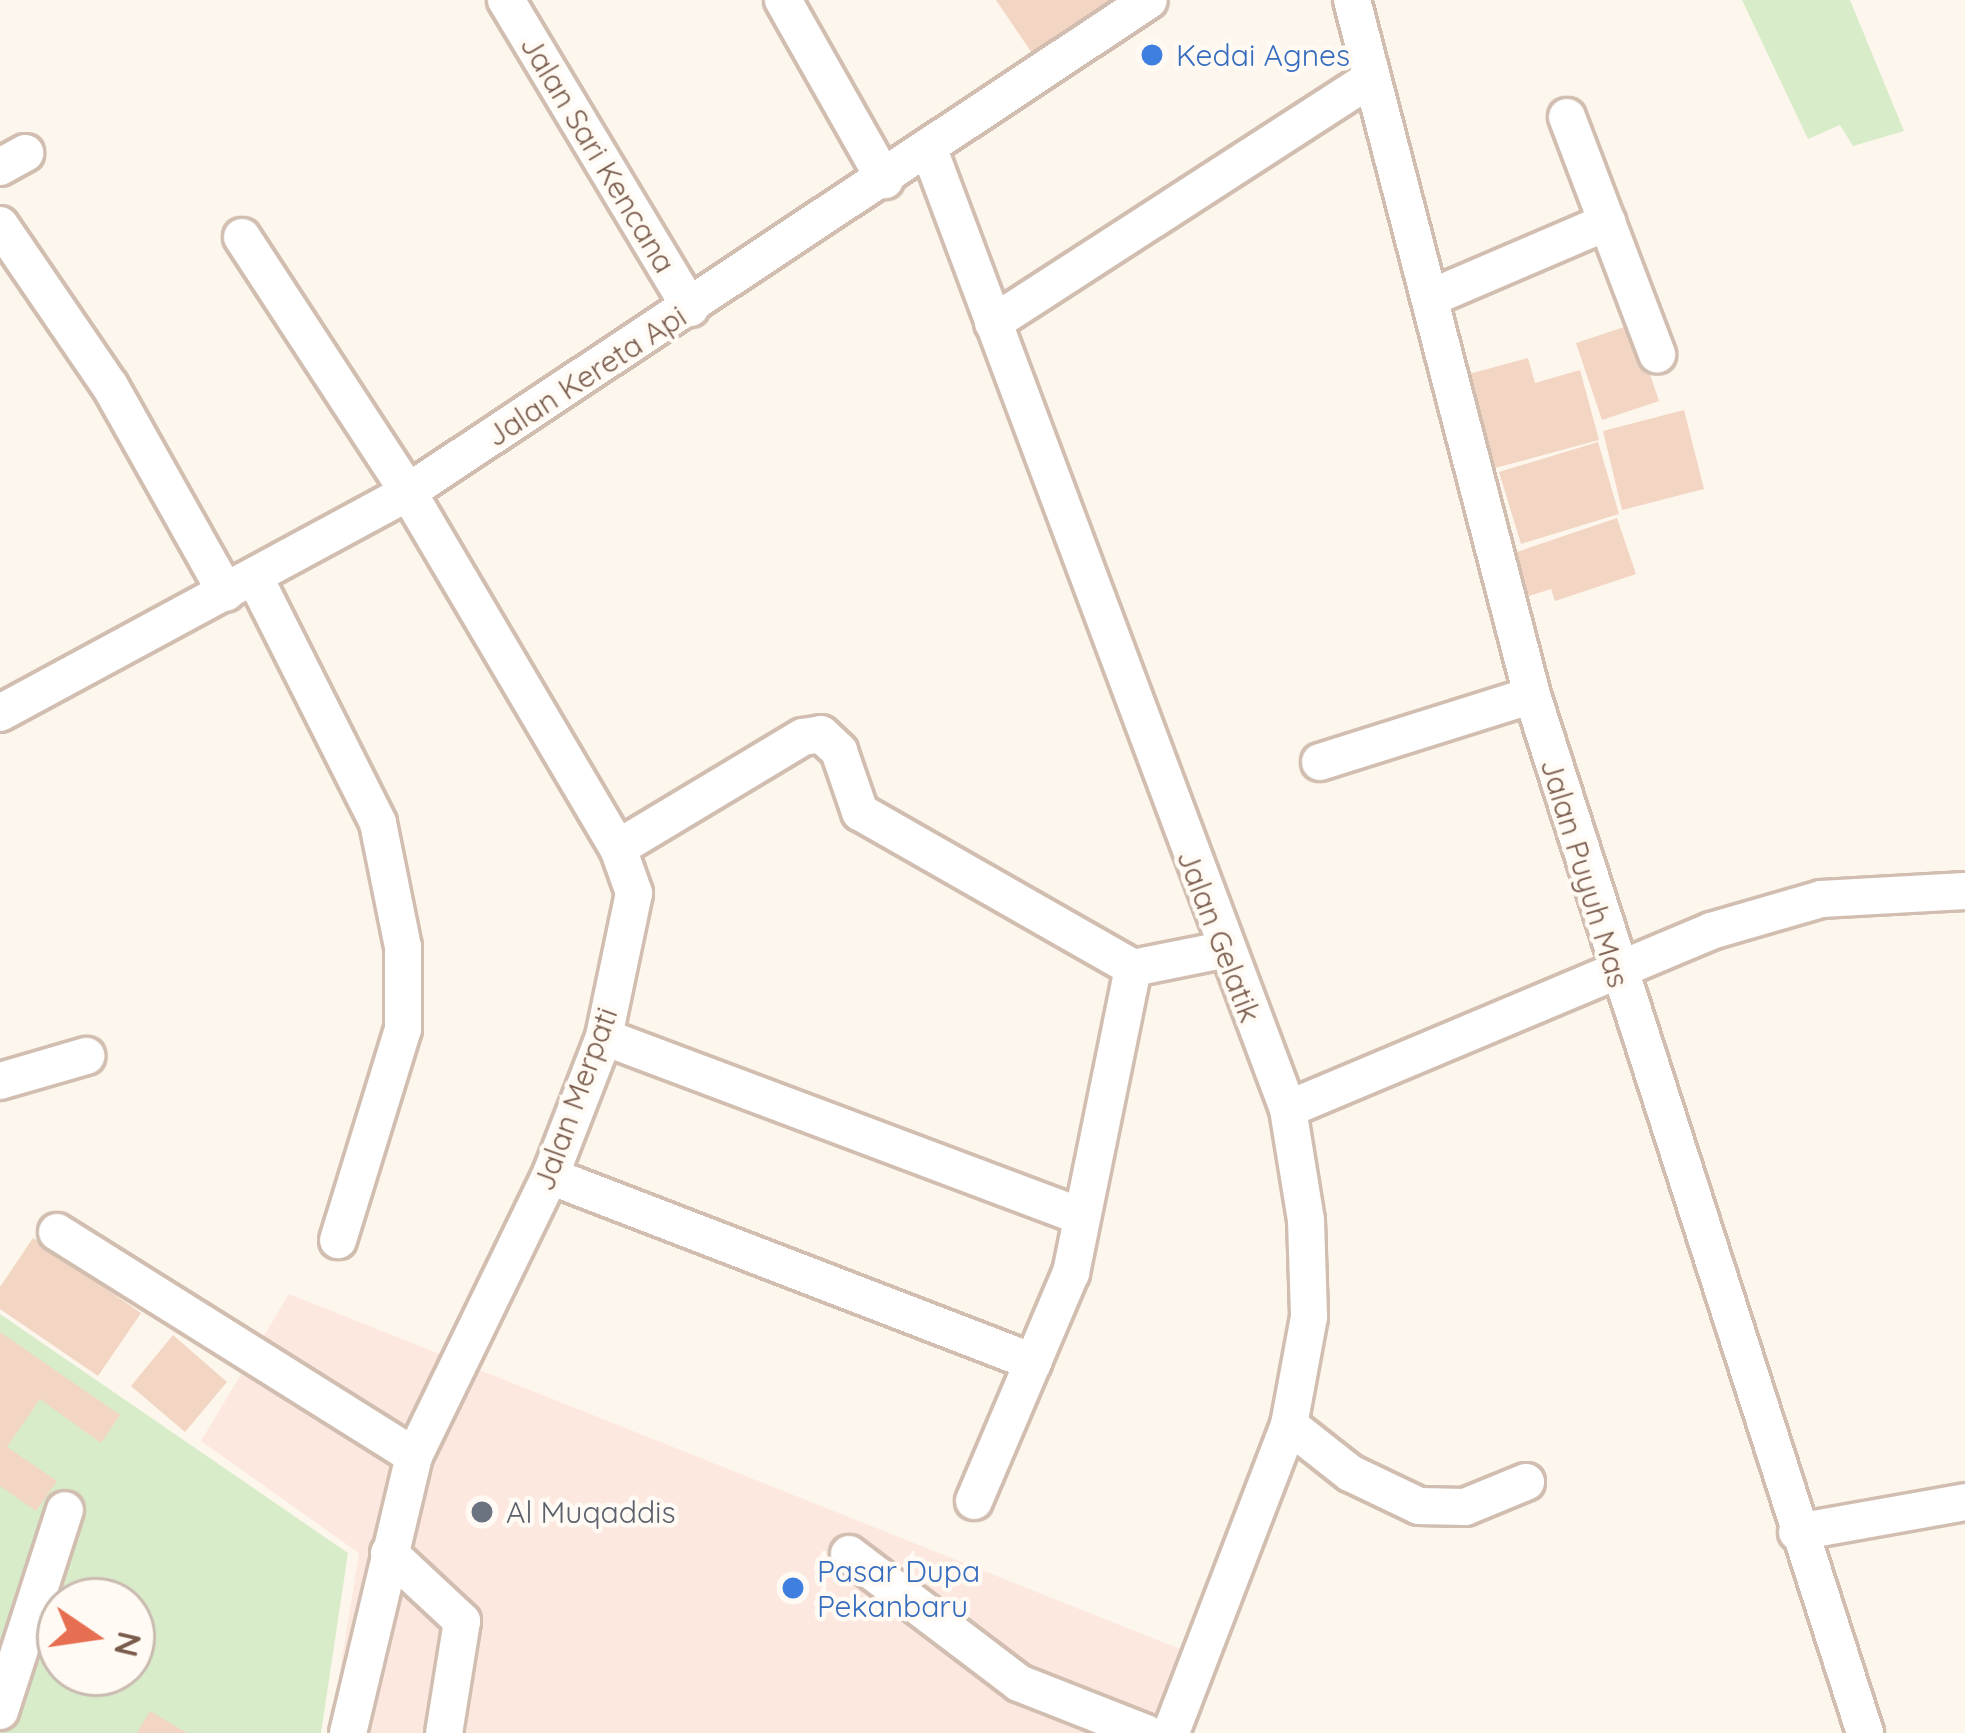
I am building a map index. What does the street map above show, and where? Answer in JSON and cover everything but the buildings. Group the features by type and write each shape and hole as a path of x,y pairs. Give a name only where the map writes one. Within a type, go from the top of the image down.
{"street":[{"name":"Jalan Sari Kencana","path":"506,0 690,308"},
{"path":"783,0 885,180"},
{"name":"Jalan Kereta Api","path":"0,713 408,492 930,152 1149,0"},
{"name":"Jalan Puyuh Mas","path":"1352,0 1532,695 1616,974 1865,1733"},
{"path":"993,323 1370,79"},
{"path":"1567,117 1657,354"},
{"name":"Jalan Gelatik","path":"930,152 1223,950 1288,1109 1310,1285 1289,1425 1171,1733"},
{"path":"1430,298 1607,222"},
{"path":"0,225 240,585 378,823 403,947 403,1029 338,1240"},
{"name":"Jalan Merpati","path":"242,236 408,492 619,848 634,904 604,1037 550,1176 414,1456 348,1733"},
{"path":"1321,762 1532,695"},
{"path":"619,848 802,737 821,734 839,751 860,812 1132,968 1223,950"},
{"path":"1288,1109 1711,931 1822,899 1965,891"},
{"path":"974,1501 1071,1273 1132,968"},
{"path":"604,1037 1080,1216"},
{"path":"0,1081 86,1056"},
{"path":"550,1176 1033,1362"},
{"path":"56,1232 414,1456"},
{"path":"1289,1425 1350,1473 1419,1506 1465,1507 1526,1481"},
{"path":"1797,1532 1965,1502"},
{"path":"0,1711 65,1510"},
{"path":"389,1553 462,1621 444,1733"},
{"path":"849,1554 1019,1683 1147,1733"}],"shaded area":[{"name":"Pasar Dupa Pekanbaru","path":"289,1294 1210,1661 1175,1733 330,1733 359,1553 201,1441"}],"green space":[{"path":"1742,0 1850,0 1904,131 1853,146 1840,125 1808,139"},
{"path":"0,1314 348,1553 321,1733 0,1733"}],"place":[{"name":"Kedai Agnes","path":"1152,55"},
{"name":"Al Muqaddis","path":"482,1512"},
{"name":"Pasar Dupa Pekanbaru","path":"793,1588"}]}
